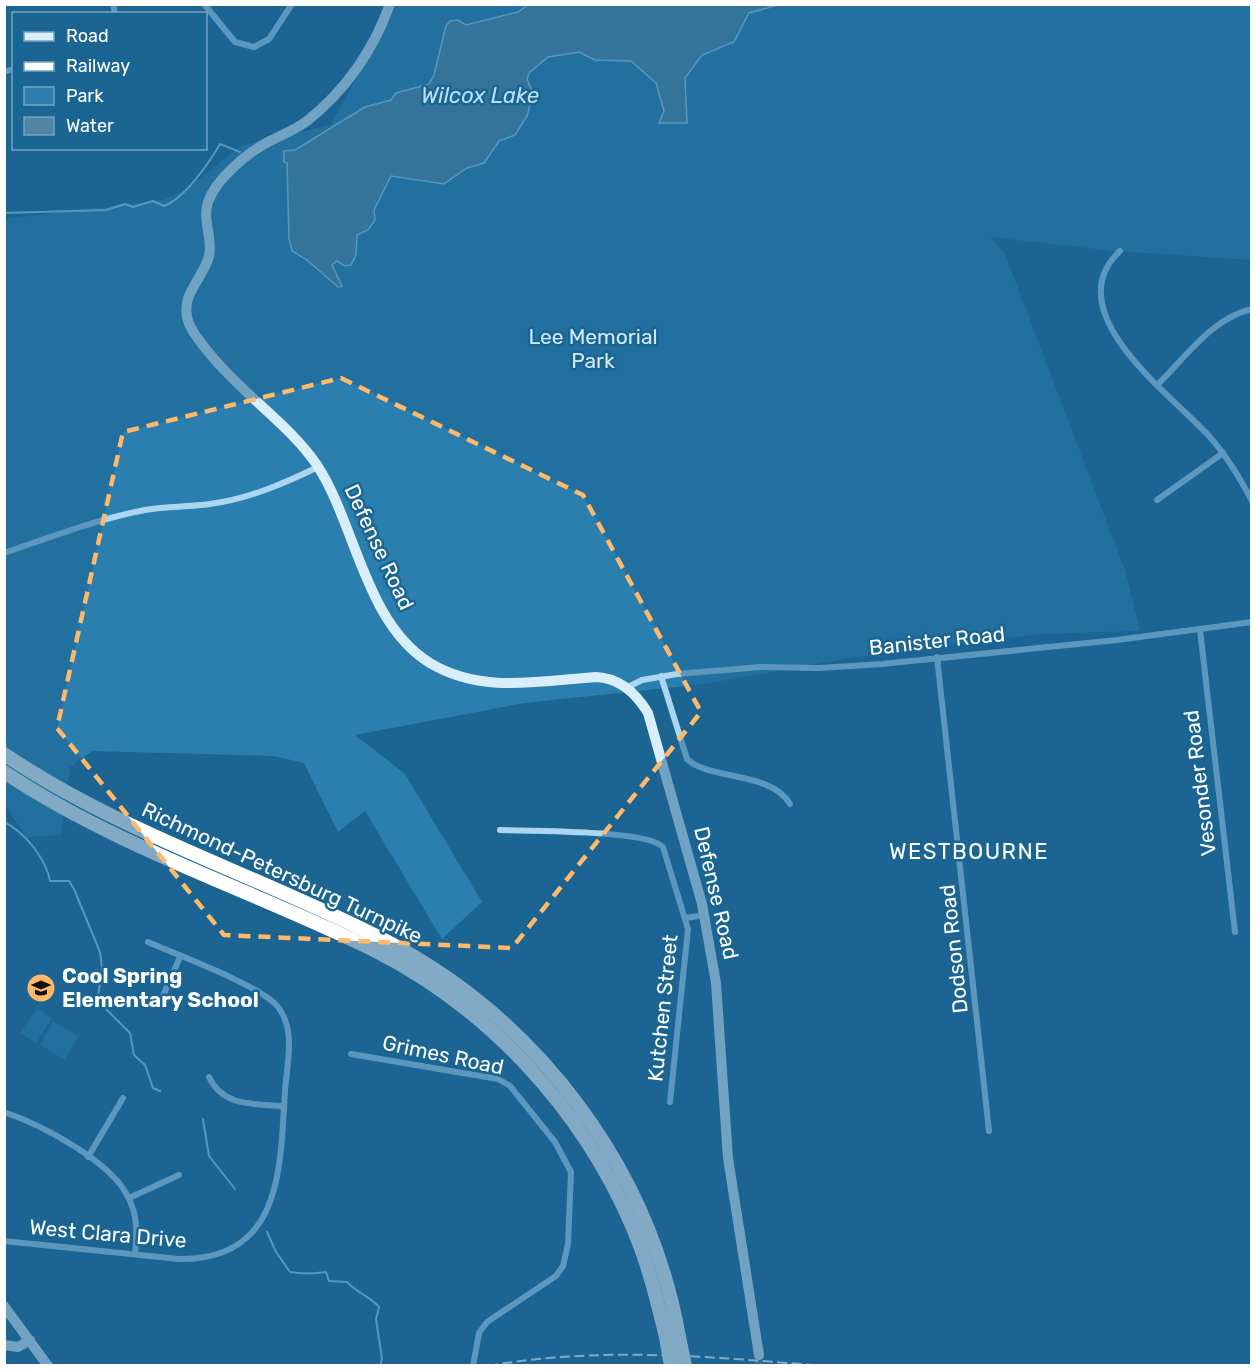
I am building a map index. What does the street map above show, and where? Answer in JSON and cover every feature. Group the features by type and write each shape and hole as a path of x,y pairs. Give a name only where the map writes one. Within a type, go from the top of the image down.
{"highway":[{"name":"Richmond-Petersburg Turnpike","path":"4,754 111,816 384,940 443,974 497,1016 543,1061 587,1117 618,1167 654,1244 673,1304 671,1365"},
{"name":"Richmond-Petersburg Turnpike","path":"4,772 45,797 122,838 372,949 426,980 472,1014 540,1079 575,1124 602,1167 642,1250 685,1365"}],"street":[{"path":"204,4 235,42 254,47 269,39 292,4"},
{"name":"Defense Road","path":"390,4 377,38 356,70 310,118 294,130 268,141 237,166 217,187 208,203 206,218 208,261 193,284 186,302 189,324 199,341 234,382 294,437 318,467 336,500 388,619 401,638 423,658 456,676 487,683 596,677 611,679 626,688 644,705 653,723 704,915 718,1003 728,1158 759,1354"},
{"path":"1120,251 1105,273 1103,291 1106,316 1123,349 1223,453 1251,501"},
{"path":"1158,384 1215,326 1229,317 1251,309"},
{"path":"1157,500 1223,453"},
{"path":"4,553 112,517 146,510 212,504 240,498 274,488 318,467"},
{"name":"Banister Road","path":"626,688 642,680 661,676 761,667 845,667 1200,630 1251,622"},
{"name":"Vesonder Road","path":"1200,630 1235,932"},
{"name":"Dodson Road","path":"938,657 974,972 989,1131"},
{"path":"661,676 684,754 691,763 778,790 790,804"},
{"name":"Kutchen Street","path":"500,830 559,831 657,841 664,849 686,918 688,939 670,1102"},
{"path":"686,918 704,915"},
{"name":"West Clara Drive","path":"4,1241 179,1259 203,1258 225,1251 254,1230 274,1196 284,1106 288,1031 277,1006 253,988 148,942"},
{"path":"162,998 180,957"},
{"name":"Grimes Road","path":"351,1054 504,1082 528,1107 569,1163 572,1181 568,1244 563,1266 556,1276 487,1322 479,1333 473,1365"},
{"path":"209,1077 217,1091 225,1098 250,1104 284,1106"},
{"path":"88,1157 123,1098"},
{"path":"4,1112 88,1157 108,1171 129,1198 136,1220 135,1254"},
{"path":"129,1198 179,1175"},
{"path":"6,1309 48,1365"},
{"path":"4,1345 18,1347 30,1340"}],"highlighted area":[{"path":"341,378 583,495 701,712 512,948 224,935 57,728 123,432"}],"green space":[{"name":"Lee Memorial Park","path":"389,5 1251,5 1251,260 1115,251 990,237 1005,254 1125,570 1140,631 1040,634 850,658 704,684 524,703 355,735 405,774 482,902 442,939 365,811 338,832 304,763 274,756 92,751 70,767 61,835 27,837 5,806 4,219 164,200 187,189 241,146 330,125 364,65"},
{"path":"37,1008 52,1018 36,1043 20,1033"},
{"path":"53,1021 78,1036 65,1060 40,1045"}],"water":[{"name":"Wilcox Lake","path":"529,4 778,5 749,13 734,42 702,55 685,78 687,123 659,123 664,111 656,83 631,61 595,60 579,52 548,57 529,73 527,79 533,94 527,116 515,135 499,141 484,163 467,168 444,184 391,176 374,210 375,220 368,230 357,235 356,255 351,265 345,266 337,261 332,265 342,286 338,287 307,260 292,251 289,239 287,163 284,162 284,151 295,150 365,107 391,100 396,93 429,84 434,75 446,26 450,21 458,20 466,25 518,12"}],"waterway":[{"path":"4,213 106,210 125,204 133,207 153,201 164,206 188,188 220,144 240,152"},
{"path":"4,822 27,839 44,864 50,881 69,881 74,889 100,952 102,968 98,996 103,1006 130,1033 134,1055 145,1065 153,1088 160,1091"},
{"path":"203,1119 209,1156 235,1189"},
{"path":"267,1232 276,1252 290,1272 308,1274 326,1272 329,1281 347,1282 379,1307 376,1319 382,1359 380,1366"}],"tunnel":[{"path":"759,1355 760,1366"}],"railway":[{"path":"488,1366 572,1356 614,1355 741,1359 825,1366"}],"place":[{"name":"Cool Spring Elementary School","path":"41,988"}],"district":[{"name":"WESTBOURNE","path":"969,851"}]}
